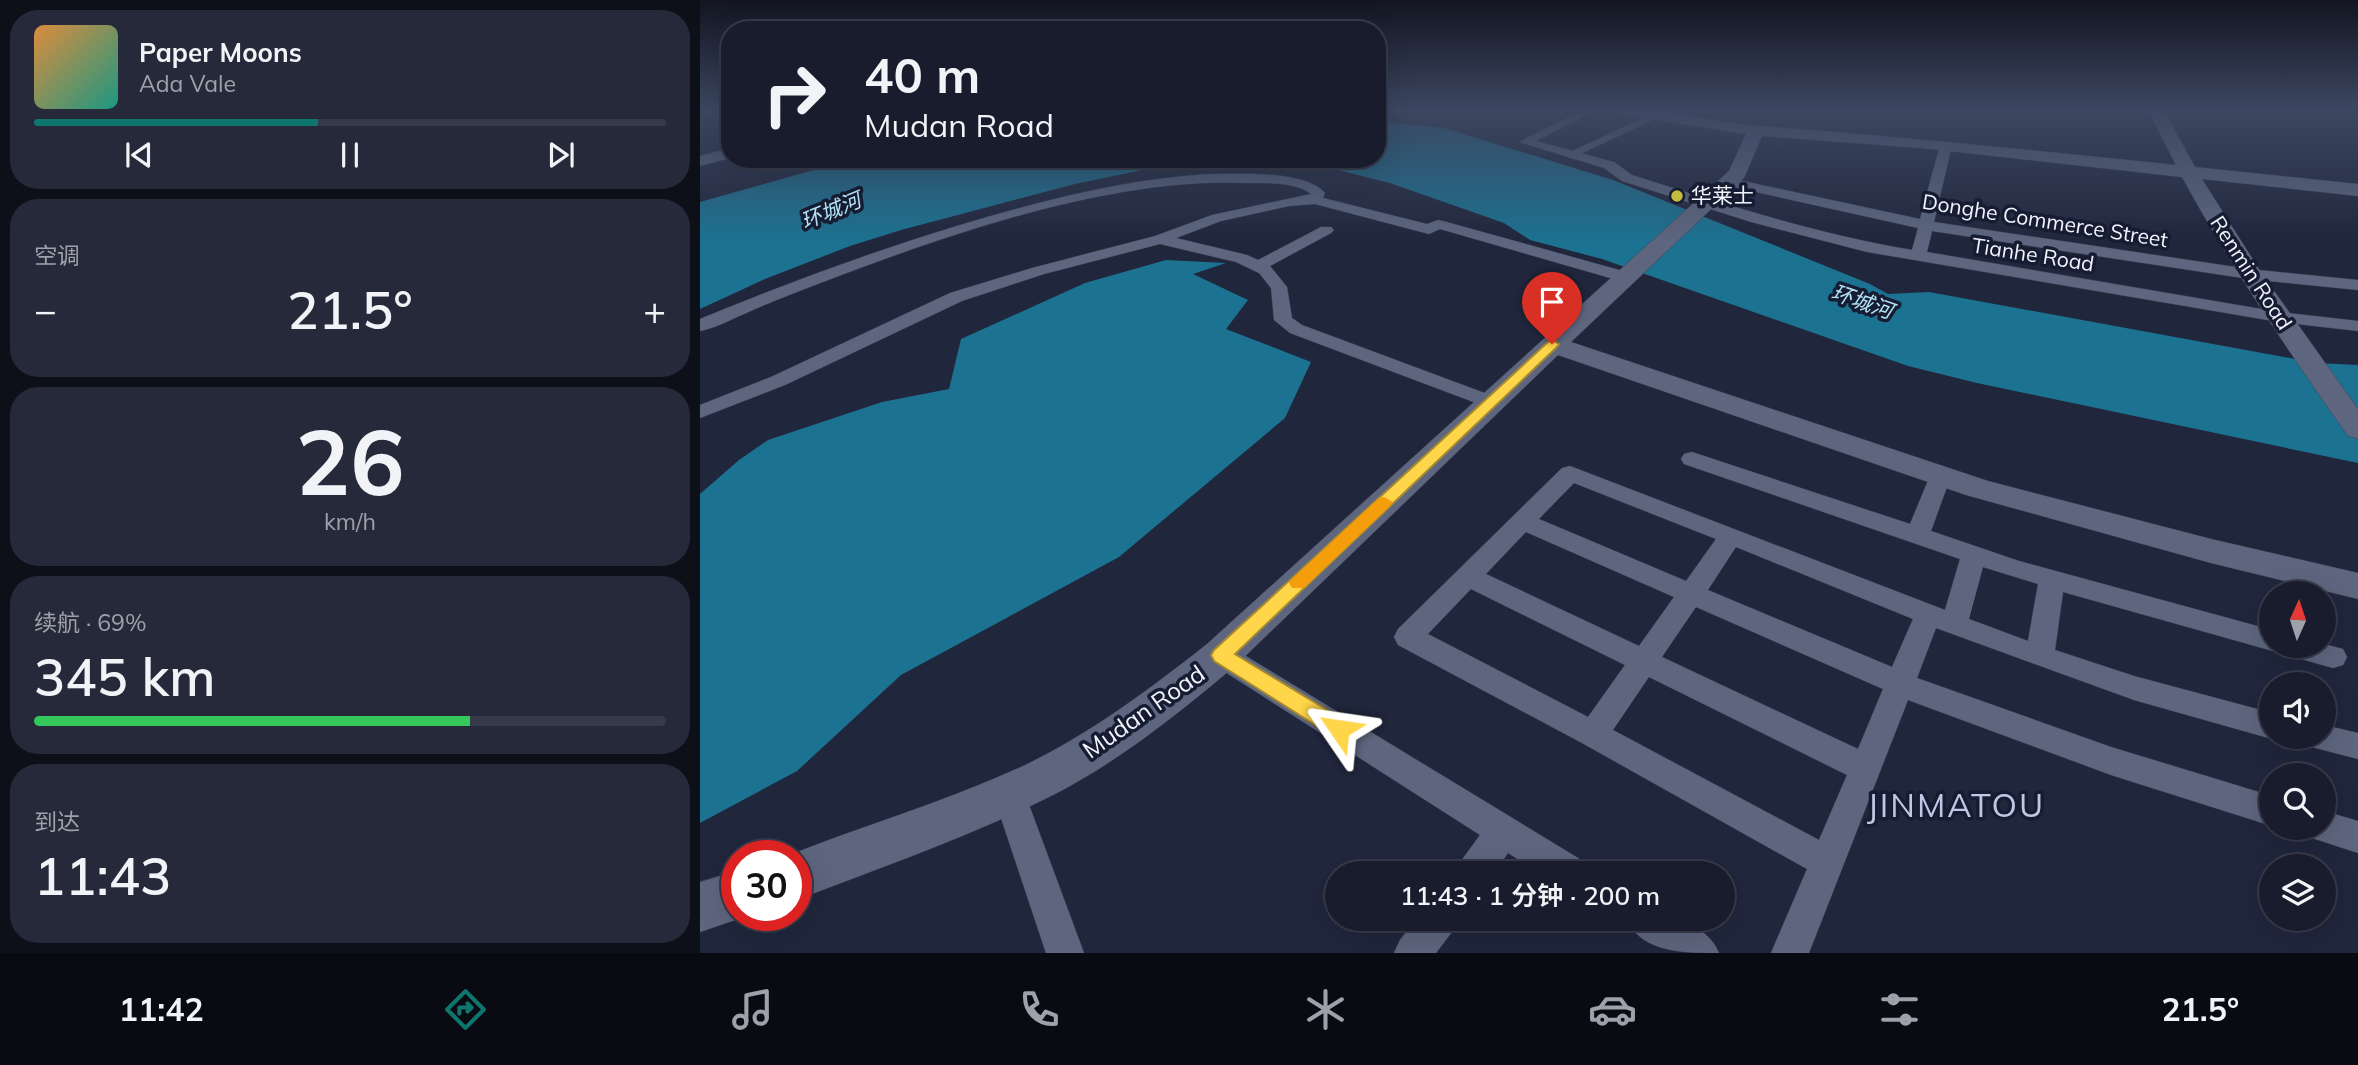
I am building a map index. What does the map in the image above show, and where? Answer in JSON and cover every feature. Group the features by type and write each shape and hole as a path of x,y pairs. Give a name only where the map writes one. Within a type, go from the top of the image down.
{"street":[{"name":"Mudan Road","path":"812,870 1009,794 1067,765 1107,740 1221,655 1701,205 1729,182 1740,169 1746,154"},
{"path":"1918,257 1944,154"},
{"path":"2031,154 2358,190"},
{"name":"Renmin Road","path":"2178,154 2249,274 2358,430"},
{"path":"700,161 721,155"},
{"name":"Tianhe Road","path":"1571,155 1611,166 1630,179 1701,205 1795,230 1918,257 2280,317 2358,326"},
{"path":"700,326 808,280 881,255 1096,192 1171,180 1245,178 1311,187 1318,194 1315,200"},
{"name":"Donghe Commerce Street","path":"1729,182 1925,225 2249,274 2358,285"},
{"path":"700,412 778,381 910,316 956,298 1029,274 1160,239 1205,221 1283,203 1315,200 1429,229 1438,224 1624,277"},
{"path":"1259,266 1326,230"},
{"path":"1160,239 1226,253 1259,266 1275,281 1280,292 1282,316 1296,329 1356,354 1491,402"},
{"path":"1552,344 1940,476 2159,537 2358,586"},
{"path":"1692,460 1974,556 2259,637"},
{"path":"1827,862 1408,637 1570,473 2040,654 2193,705 2259,723"},
{"path":"1917,537 1940,476"},
{"path":"1522,521 1899,684 2064,745 2259,807"},
{"path":"1593,734 1731,536"},
{"path":"1790,953 1899,684 1942,618 1974,556"},
{"path":"1467,576 1865,768"},
{"path":"2040,654 2052,580"},
{"path":"1221,655 1552,861"},
{"path":"2336,741 2358,746"},
{"path":"1009,794 1065,953"},
{"path":"1481,861 1504,831"},
{"path":"2336,831 2358,837"},
{"path":"700,908 721,901"},
{"path":"1413,953 1429,931"},
{"path":"1664,931 1700,953"}],"water":[{"name":"环城河","path":"1386,154 1530,154 1613,180 1870,284 1888,294 1929,292 2317,363 2358,365 2358,463 1908,366 1602,259 1530,240 1504,223 1390,183 1330,168 1386,168"},
{"name":"环城河","path":"821,168 1152,168 1075,184 901,230 850,246 765,279 700,309 700,202"},
{"path":"1166,260 1226,263 1193,274 1248,300 1226,329 1311,362 1285,418 1119,557 901,675 797,771 700,823 700,494 739,460 768,440 882,402 949,389 961,339 1085,283"}],"slow traffic":[{"path":"1298,583 1384,502"}],"place":[{"name":"华莱士","path":"1677,196"}],"district":[{"name":"JINMATOU","path":"1956,805"}],"route":[{"path":"1339,729 1221,655 1552,344"}]}
